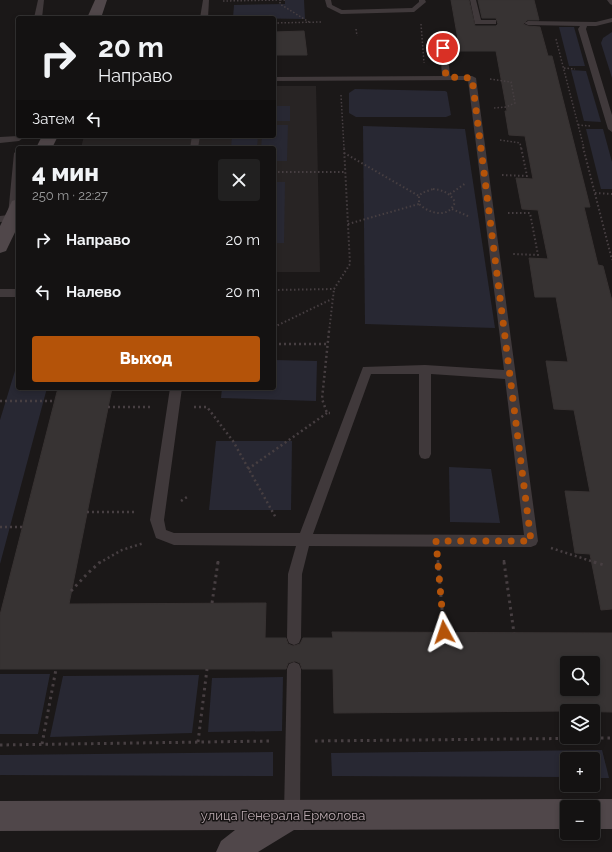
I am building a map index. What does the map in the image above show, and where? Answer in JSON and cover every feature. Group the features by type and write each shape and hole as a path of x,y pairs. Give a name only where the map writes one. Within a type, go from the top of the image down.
{"street":[{"path":"95,16 101,0"},
{"path":"0,248 12,218"},
{"path":"232,852 248,840 292,814"},
{"name":"улица Генерала Ермолова","path":"0,816 560,814"},
{"path":"600,814 612,814"}],"lane":[{"path":"38,16 41,0"},
{"path":"204,16 206,0"},
{"path":"328,0 329,6 341,12 414,10 423,2 422,0"},
{"path":"473,0 478,22 493,22"},
{"path":"528,23 585,24 605,23 612,20"},
{"path":"585,24 582,29 612,129"},
{"path":"442,34 446,77"},
{"path":"176,390 157,520 161,534 174,539 531,541 472,78 276,79"},
{"path":"0,140 16,138"},
{"path":"12,218 16,175"},
{"path":"0,293 16,293"},
{"path":"294,638 295,574 304,540 367,370 425,369 510,375"},
{"path":"425,369 425,454"},
{"path":"292,814 294,669"}],"path":[{"path":"280,0 280,4 310,22"},
{"path":"225,1 285,0"},
{"path":"421,21 425,78"},
{"path":"552,23 612,260"},
{"path":"472,78 508,81 512,84 515,103 500,108 476,107"},
{"path":"327,412 322,399 334,289 350,264 340,79"},
{"path":"480,137 520,143 527,176 484,174"},
{"path":"344,153 419,196"},
{"path":"276,172 345,172"},
{"path":"427,190 439,190 450,194 455,202 452,209 437,213 426,210 419,204 419,196 427,190"},
{"path":"595,193 612,194"},
{"path":"348,224 419,204"},
{"path":"490,212 530,214 538,255 495,253"},
{"path":"276,290 334,289"},
{"path":"276,326 333,299"},
{"path":"276,344 328,344"},
{"path":"0,401 54,401"},
{"path":"108,407 173,407"},
{"path":"198,407 207,407 233,441 288,540"},
{"path":"327,412 349,419"},
{"path":"248,469 327,412"},
{"path":"87,512 158,512"},
{"path":"0,527 22,527"},
{"path":"71,591 92,568 116,551 132,545 174,539"},
{"path":"212,604 220,539"},
{"path":"436,541 444,632"},
{"path":"502,541 514,633"},
{"path":"531,541 604,565"},
{"path":"42,744 56,669"},
{"path":"198,742 207,669"},
{"path":"0,745 612,738"}],"shaded area":[{"path":"285,0 304,0 305,19 276,19 276,16 233,16 234,5 285,4"},
{"path":"559,27 574,27 585,66 569,66"},
{"path":"612,32 612,78 601,43 603,38"},
{"path":"571,70 586,71 601,122 584,121"},
{"path":"276,86 316,86 320,272 276,272 276,146 82,146 84,138 276,138"},
{"path":"355,89 445,91 447,92 451,115 446,117 356,117 349,113 349,93"},
{"path":"276,106 290,106 290,121 276,121"},
{"path":"276,125 288,125 287,161 276,161 276,146 261,146 262,138 276,138"},
{"path":"363,126 465,129 495,328 365,324"},
{"path":"586,129 603,129 612,162 612,189 601,189"},
{"path":"232,138 258,138 257,146 231,146"},
{"path":"276,182 285,182 284,243 276,243"},
{"path":"276,360 317,361 316,401 221,398 222,390 276,390"},
{"path":"16,368 16,390 46,390 0,564 0,420"},
{"path":"216,441 292,441 291,510 209,510"},
{"path":"449,467 491,469 500,523 450,522"},
{"path":"0,674 50,674 38,734 0,734"},
{"path":"199,675 192,733 50,737 63,676"},
{"path":"283,677 282,731 208,732 212,678"},
{"path":"602,750 609,778 600,778 600,752 560,752 560,777 332,776 331,753"},
{"path":"273,752 273,776 0,775 0,755"}],"building":[{"path":"451,0 469,0 475,26 496,26 498,24 496,18 482,18 478,0 534,0 539,20 527,20 523,24 540,27 548,56 552,56 590,207 584,207 598,265 603,266 612,301 612,609 601,610 590,554 575,553 565,491 590,492 574,410 554,409 546,361 568,362 556,297 535,297 529,258 548,259 538,210 522,209 516,178 533,179 525,136 509,135 505,111 507,111 496,51 460,51"},
{"path":"304,31 307,55 276,55 276,32"},
{"path":"57,390 112,390 69,604 266,603 265,638 286,638 288,644 293,646 300,644 303,638 333,638 332,632 612,633 612,712 600,712 600,704 560,704 560,711 334,713 333,669 302,669 300,663 295,661 288,663 286,669 0,669 0,615"}],"route":[{"path":"443,48 446,77 472,78 531,541 436,541 444,632"}]}
